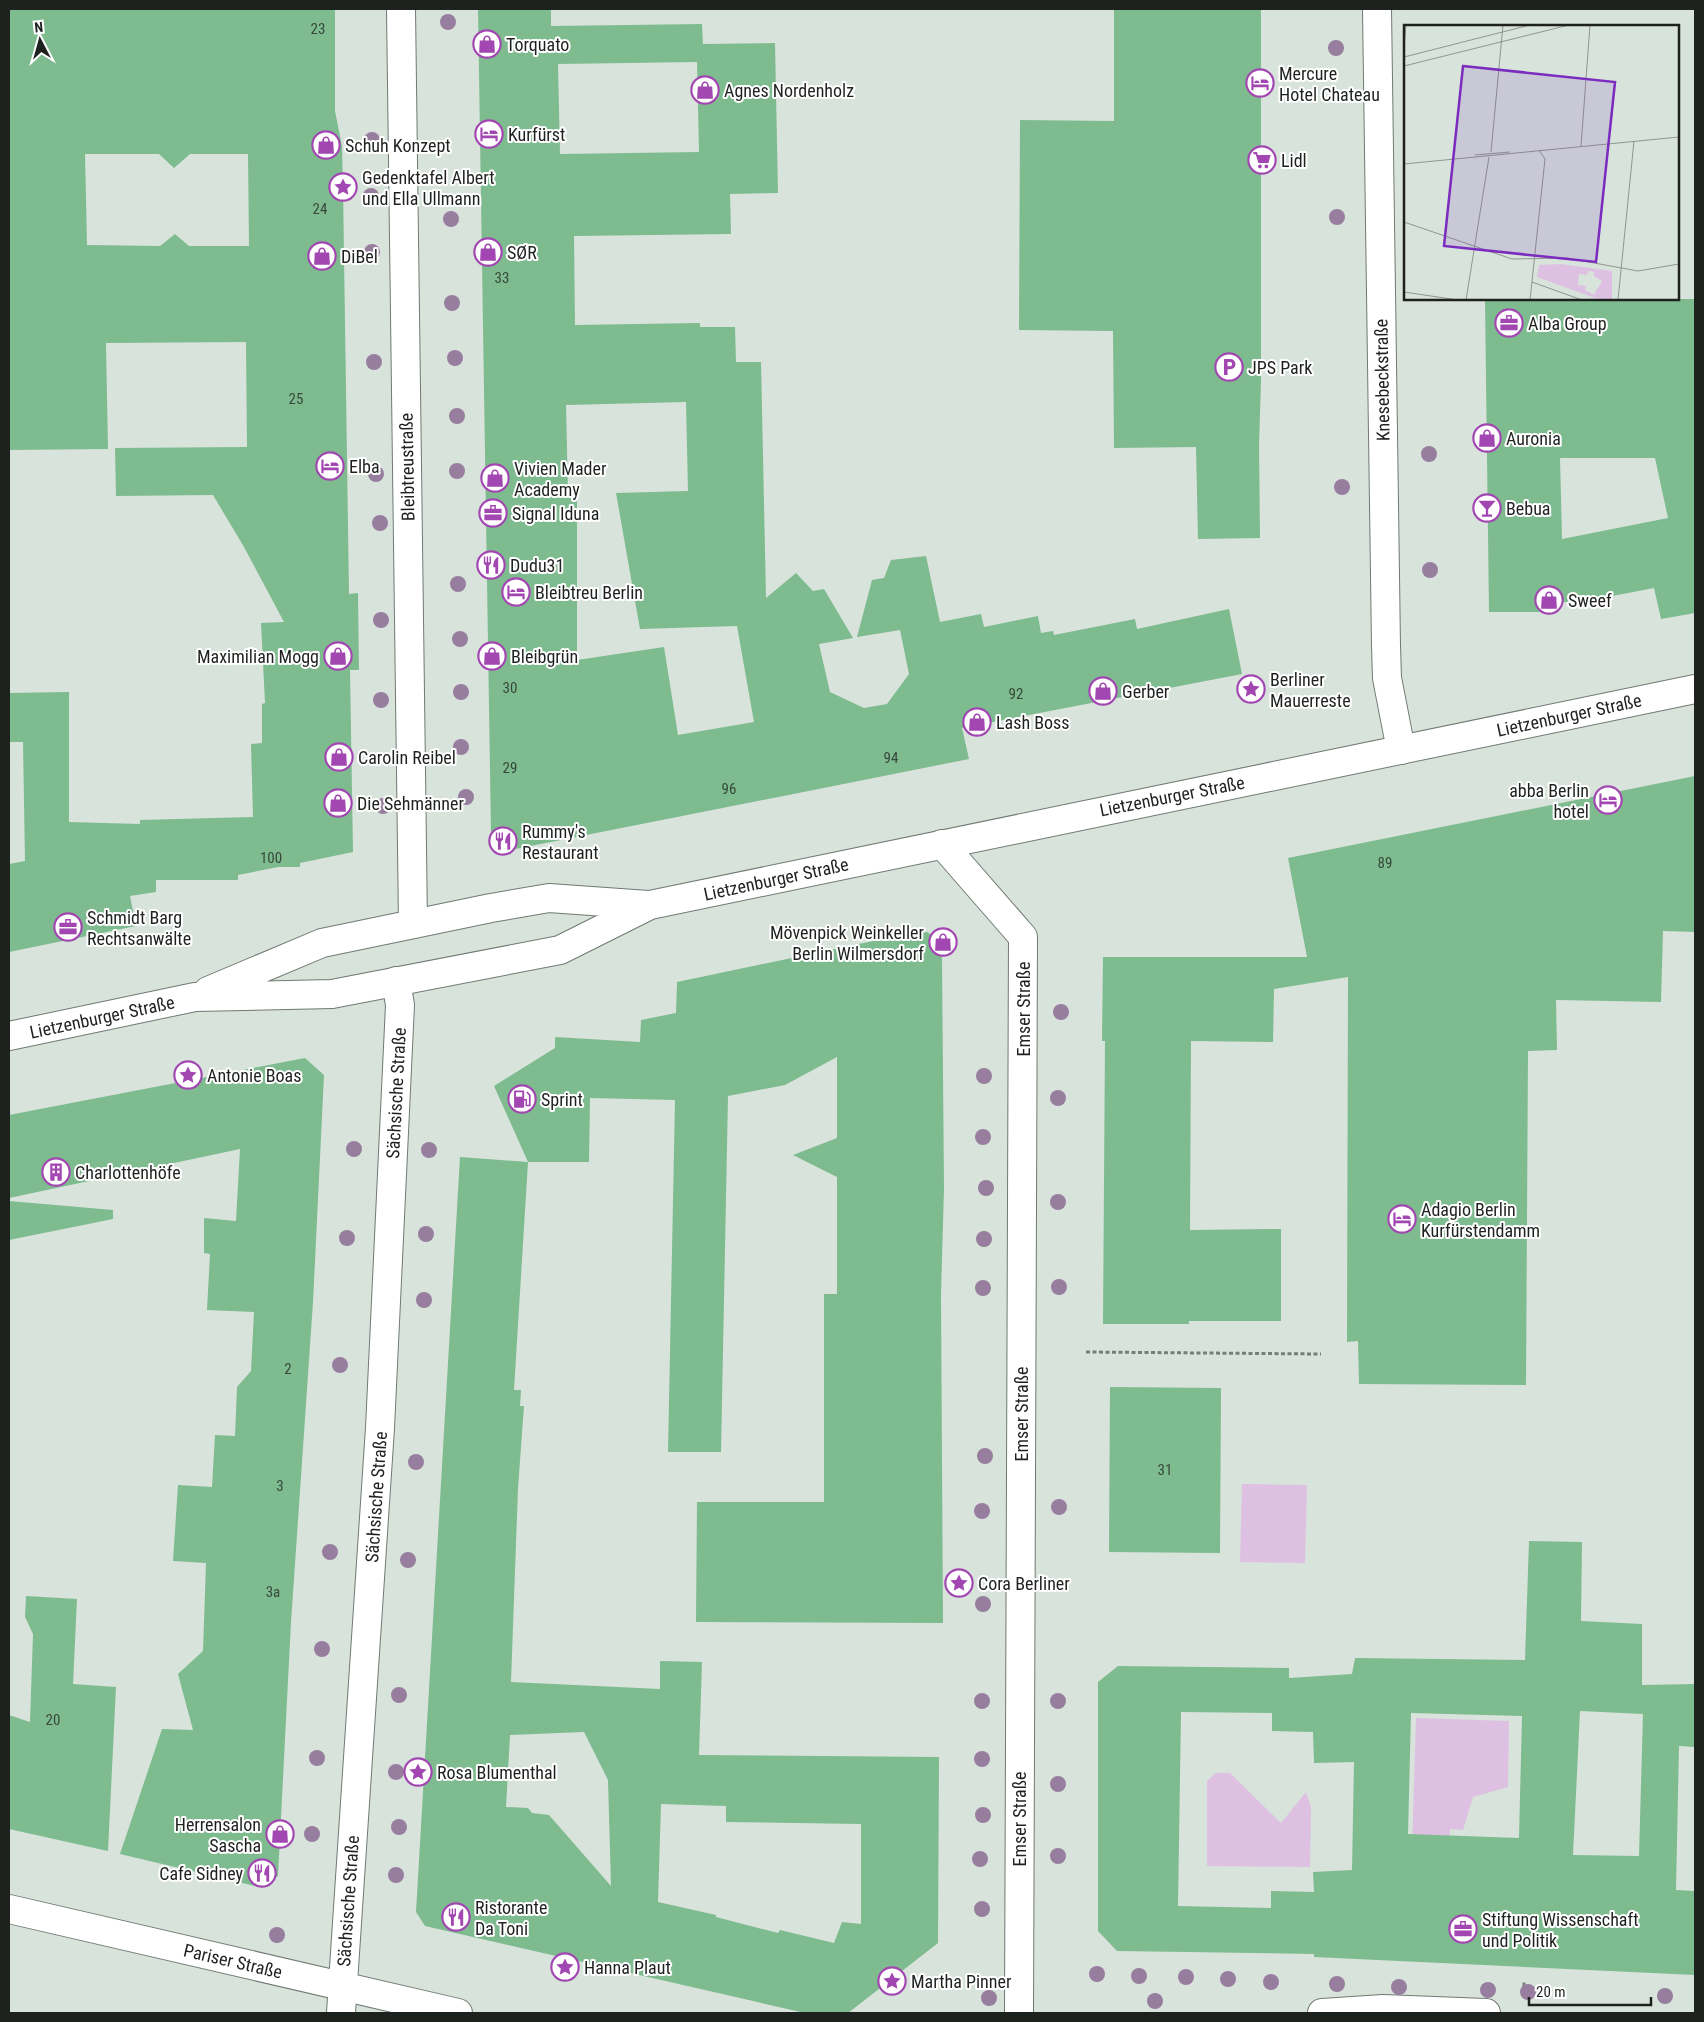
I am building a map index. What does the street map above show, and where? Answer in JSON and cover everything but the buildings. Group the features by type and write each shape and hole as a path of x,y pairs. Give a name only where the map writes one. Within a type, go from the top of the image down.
{"street":[{"name":"Bleibtreustraße","path":"401,9 412,924"},
{"name":"Knesebeckstraße","path":"1377,9 1386,654 1387,678 1402,750"},
{"name":"Lietzenburger Straße","path":"9,1036 194,997 332,994 560,950 650,905 1695,689"},
{"name":"Emser Straße","path":"942,844 1023,937 1019,2013"},
{"name":"Lietzenburger Straße","path":"194,997 322,943 412,924 549,898 650,905"},
{"name":"Sächsische Straße","path":"341,2013 380,1428 400,1005 396,981"},
{"name":"Pariser Straße","path":"9,1909 458,2013"},
{"path":"1322,2013 1383,2009 1486,2013"}],"path":[{"path":"1086,1352 1321,1354"},
{"path":"1524,1981 1524,1993"}],"shaded area":[{"path":"1242,1484 1307,1485 1305,1563 1240,1562"},
{"path":"1416,1718 1509,1721 1508,1787 1473,1797 1463,1830 1450,1829 1449,1849 1412,1848"},
{"path":"1216,1773 1230,1773 1281,1823 1306,1792 1311,1807 1310,1867 1207,1866 1207,1781"}],"place":[{"name":"Torquato","path":"487,44"},
{"name":"Mercure Hotel Chateau","path":"1260,83"},
{"name":"Agnes Nordenholz","path":"705,90"},
{"name":"Kurfürst","path":"489,134"},
{"name":"Schuh Konzept","path":"326,145"},
{"name":"Lidl","path":"1262,160"},
{"name":"Gedenktafel Albert und Ella Ullmann","path":"343,187"},
{"name":"SØR","path":"488,252"},
{"name":"DiBel","path":"322,256"},
{"name":"Alba Group","path":"1509,323"},
{"name":"JPS Park","path":"1229,367"},
{"name":"Auronia","path":"1487,438"},
{"name":"Elba","path":"330,466"},
{"name":"Vivien Mader Academy","path":"495,478"},
{"name":"Bebua","path":"1487,508"},
{"name":"Signal Iduna","path":"493,513"},
{"name":"Dudu31","path":"491,565"},
{"name":"Bleibtreu Berlin","path":"516,592"},
{"name":"Sweef","path":"1549,600"},
{"name":"Maximilian Mogg","path":"338,656"},
{"name":"Bleibgrün","path":"492,656"},
{"name":"Berliner Mauerreste","path":"1251,689"},
{"name":"Gerber","path":"1103,691"},
{"name":"Lash Boss","path":"977,722"},
{"name":"Carolin Reibel","path":"339,757"},
{"name":"abba Berlin hotel","path":"1608,800"},
{"name":"Die Sehmänner","path":"338,803"},
{"name":"Rummy's Restaurant","path":"503,841"},
{"name":"Schmidt Barg Rechtsanwälte","path":"68,927"},
{"name":"Mövenpick Weinkeller Berlin Wilmersdorf","path":"943,942"},
{"name":"Antonie Boas","path":"188,1075"},
{"name":"Sprint","path":"522,1099"},
{"name":"Charlottenhöfe","path":"56,1172"},
{"name":"Adagio Berlin Kurfürstendamm","path":"1402,1219"},
{"name":"Cora Berliner","path":"959,1583"},
{"name":"Rosa Blumenthal","path":"418,1772"},
{"name":"Herrensalon Sascha","path":"280,1834"},
{"name":"Cafe Sidney","path":"262,1873"},
{"name":"Ristorante Da Toni","path":"456,1917"},
{"name":"Stiftung Wissenschaft und Politik","path":"1463,1929"},
{"name":"Hanna Plaut","path":"565,1967"},
{"name":"Martha Pinner","path":"892,1981"}]}
